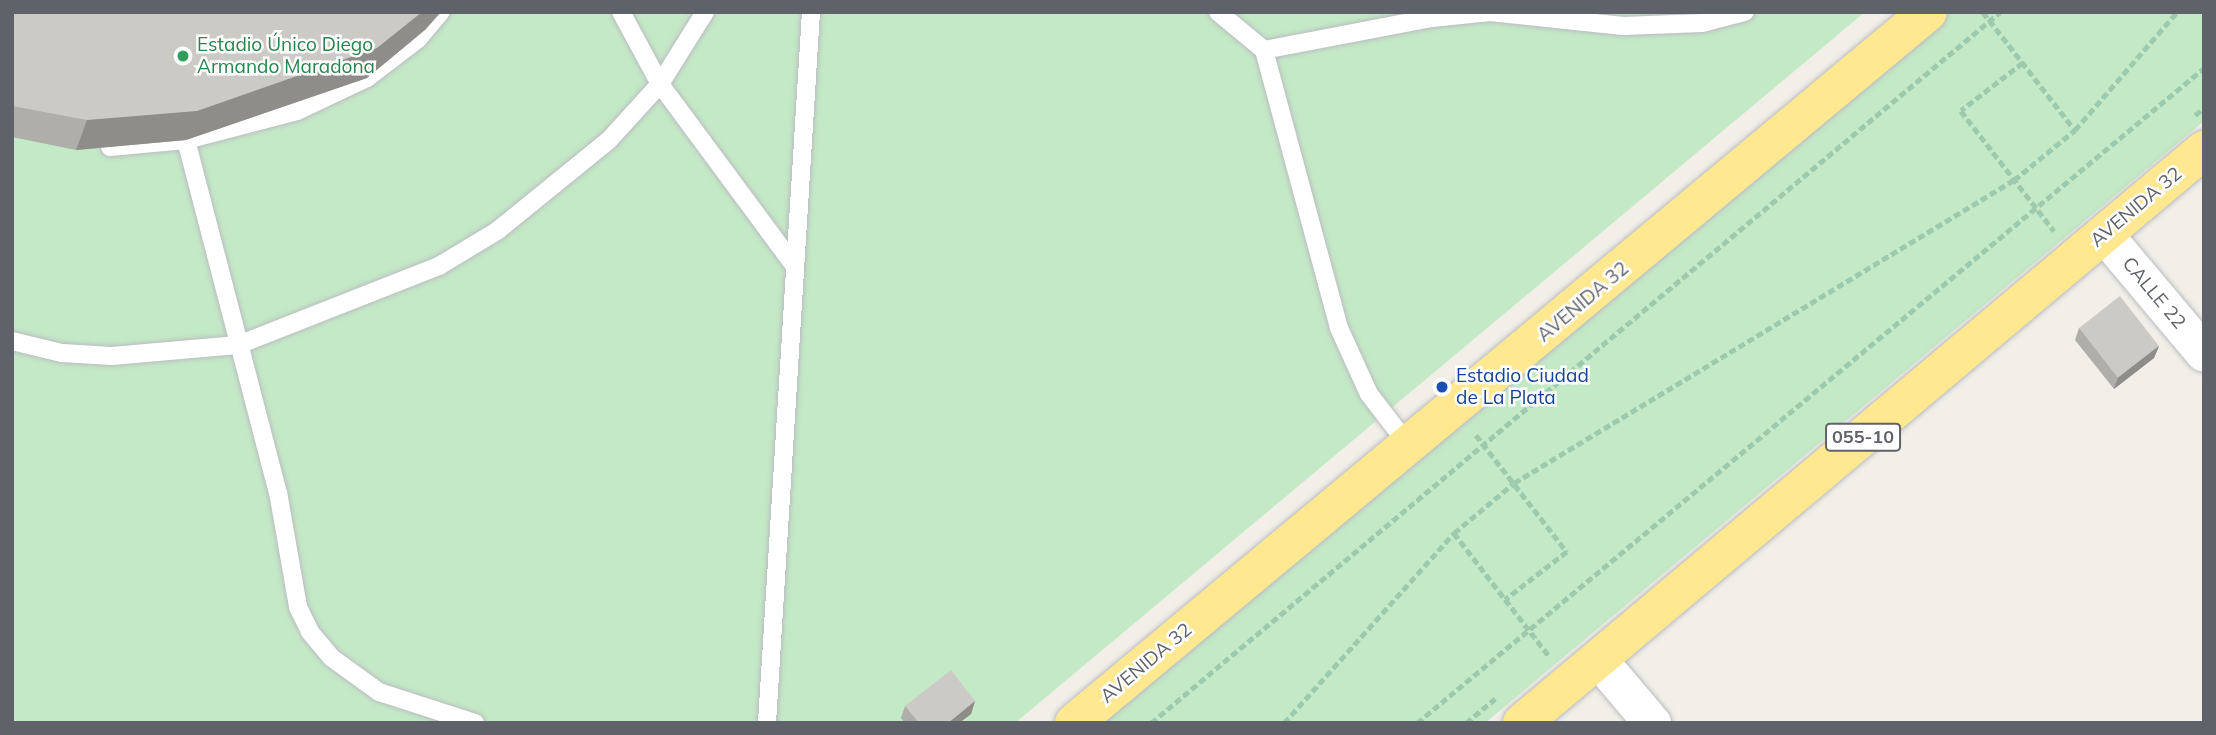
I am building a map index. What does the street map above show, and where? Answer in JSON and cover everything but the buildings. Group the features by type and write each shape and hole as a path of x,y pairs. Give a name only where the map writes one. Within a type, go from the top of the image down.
{"highway":[{"name":"AVENIDA 32","path":"1074,723 1928,12"},
{"name":"AVENIDA 32","path":"1522,723 2204,150"}],"street":[{"name":"CALLE 22","path":"2104,234 2204,353"},
{"path":"1584,671 1652,723"}],"lane":[{"path":"90,148 186,141 297,111 367,78 418,38 441,12"},
{"path":"621,12 660,84 794,265"},
{"path":"12,341 62,353 112,356 238,345 439,266 497,231 609,140 660,84 705,12"},
{"path":"767,723 811,12"},
{"path":"1218,12 1264,50 1339,328 1369,394 1409,446"},
{"path":"1264,50 1432,18 1489,12 1623,26 1702,23 1745,12"},
{"path":"186,141 278,492 298,607 310,632 332,658 379,692 475,723"}],"path":[{"path":"1983,12 2074,130"},
{"path":"1151,723 1482,443 2000,12"},
{"path":"1284,723 1454,533 1514,484 2014,180 2074,130 2177,12"},
{"path":"2023,63 1961,111 2075,259"},
{"path":"1417,723 1527,627 2204,68"},
{"path":"1455,408 1567,552 1506,600"},
{"path":"1454,533 1527,627 1584,671"}],"green space":[{"path":"12,12 1865,12 1015,723 12,723"},
{"path":"1949,12 2204,12 2204,121 1485,723 1100,723"}],"place":[{"name":"Estadio Único Diego Armando Maradona","path":"183,56"},
{"name":"Estadio Ciudad de La Plata","path":"1442,387"}]}
